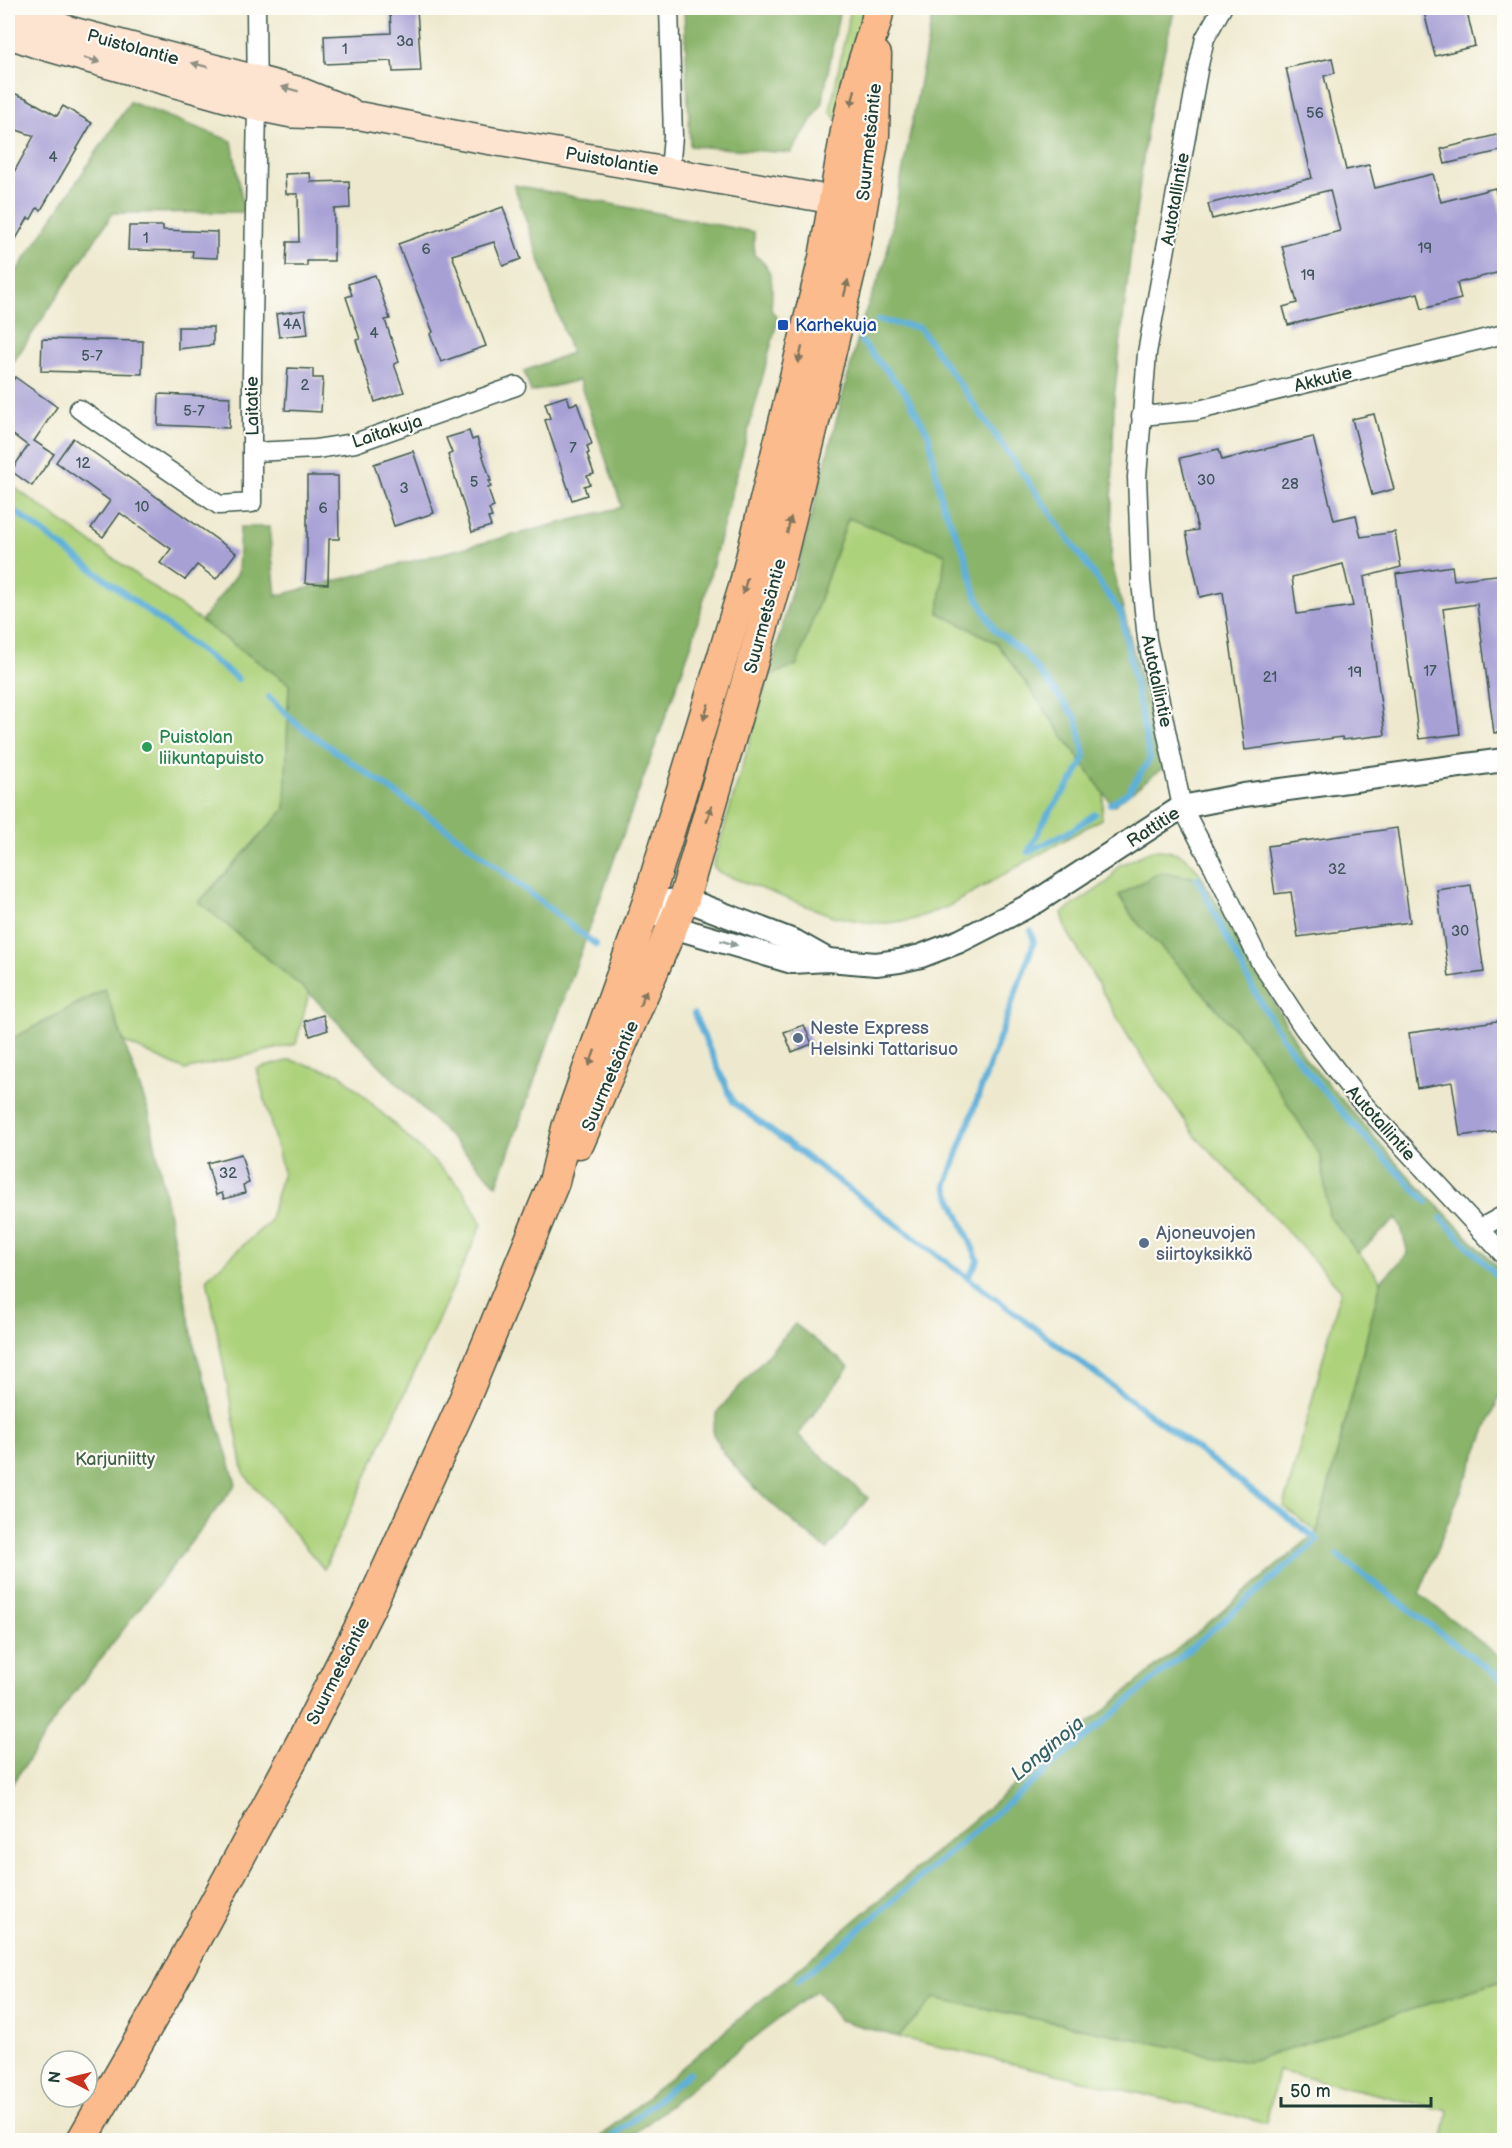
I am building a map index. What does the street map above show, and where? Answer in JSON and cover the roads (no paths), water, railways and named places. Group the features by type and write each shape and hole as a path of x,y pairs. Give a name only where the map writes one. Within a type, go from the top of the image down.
{"main road":[{"name":"Puistolantie","path":"8,8 69,30 321,98 361,116"},
{"name":"Suurmetsäntie","path":"82,2140 167,1992 302,1741 369,1609 462,1405 554,1182 567,1128 647,904 744,587 824,258 846,131 858,78 878,15"},
{"name":"Suurmetsäntie","path":"554,1182 584,1137 684,899 774,588 852,264 863,205 874,135 878,15"},
{"name":"Puistolantie","path":"8,34 257,107 292,114 361,116 863,205"}],"street":[{"name":"Laitatie","path":"79,409 219,505 252,503 256,8"},
{"path":"669,8 673,136 670,171"},
{"name":"Autotallintie","path":"1222,8 1205,38 1199,64 1147,353 1137,477 1141,582 1147,639 1182,807 1259,960 1303,1027 1356,1096 1504,1256"},
{"name":"Akkutie","path":"1141,416 1195,411 1504,334"},
{"name":"Laitakuja","path":"252,452 316,449 355,443 516,386"},
{"name":"Rattitie","path":"647,904 673,927 792,962 828,960 859,964 899,961 921,956 960,941 1036,902 1182,807 1244,795 1504,759"},
{"name":"Rattitie","path":"647,904 684,899 796,942 828,960"},
{"path":"1479,1229 1504,1215"}],"waterway":[{"path":"878,320 920,328 1121,613 1150,759 1128,792 1110,804"},
{"path":"861,341 905,392 929,435 942,503 964,552 976,595 995,630 1024,653 1077,719 1085,757 1075,777 1048,814 1028,852"},
{"path":"8,506 238,679"},
{"path":"269,697 298,725 460,838 596,945"},
{"path":"1028,852 1072,830 1095,814"},
{"path":"1197,878 1261,1003 1292,1051 1351,1123 1427,1202"},
{"path":"968,1278 978,1260 946,1186 1034,942 1031,931"},
{"path":"694,1014 733,1102 1318,1540 798,1981"},
{"path":"1441,1218 1504,1283"},
{"path":"1337,1555 1504,1681"},
{"name":"Longinoja","path":"609,2140 689,2073"}],"place":[{"name":"Karhekuja","path":"783,325"},
{"name":"Puistolan liikuntapuisto","path":"147,747"},
{"name":"Neste Express Helsinki Tattarisuo","path":"798,1038"},
{"name":"Ajoneuvojen siirtoyksikkö","path":"1144,1243"}],"park label":[{"name":"Karjuniitty","path":"115,1459"}]}
